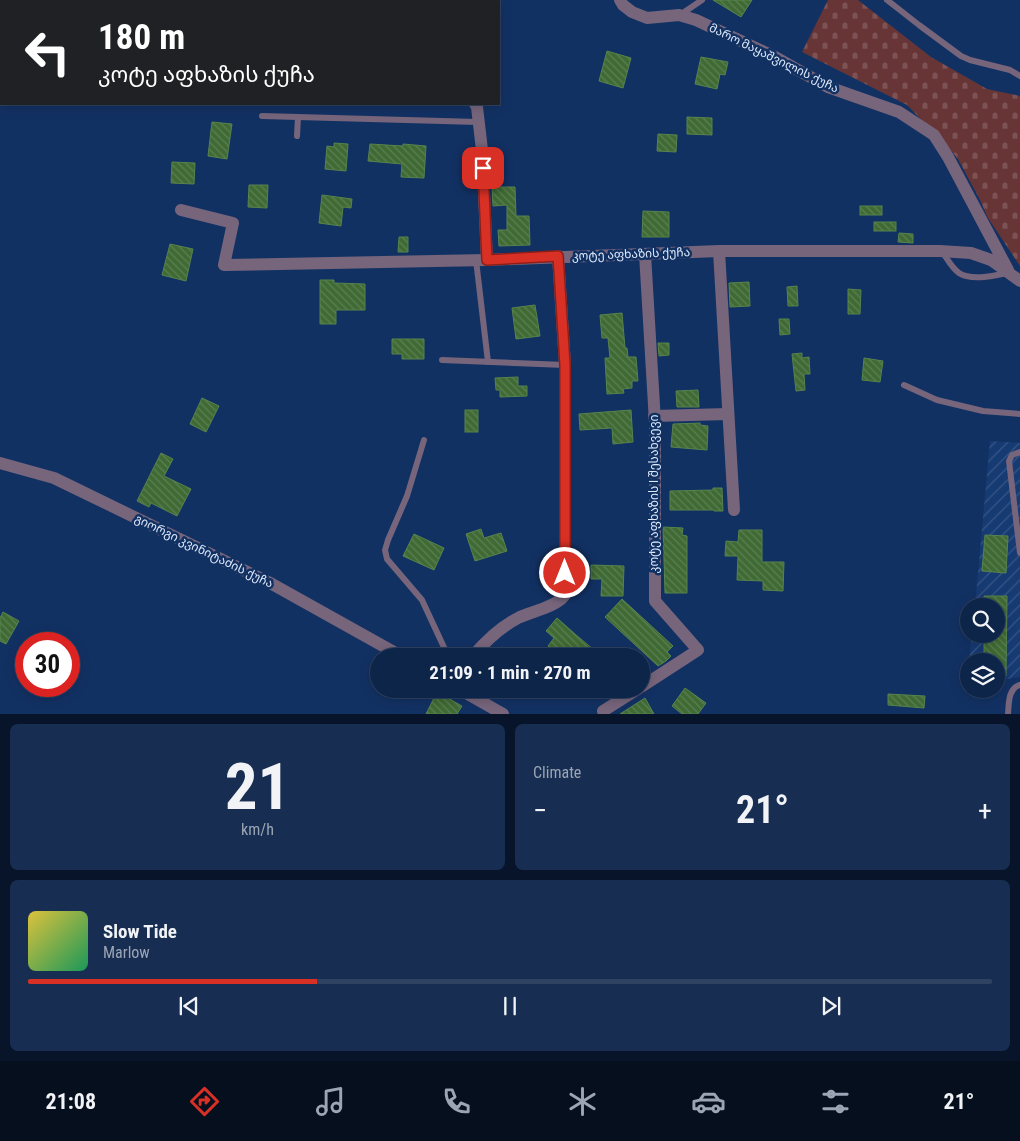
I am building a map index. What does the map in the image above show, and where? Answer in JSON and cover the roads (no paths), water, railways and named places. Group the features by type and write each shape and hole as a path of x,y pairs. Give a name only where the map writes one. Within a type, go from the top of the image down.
{"street":[{"name":"მარო მაყაშვილის ქუჩა","path":"620,0 632,12 647,18 679,15 708,25 766,53 828,87 899,112 934,135 948,157 1009,273 1020,281"},
{"path":"476,105 482,150 482,260"},
{"name":"კოტე აფხაზის ქუჩა","path":"181,210 233,223 224,265 482,260 719,251 940,251 971,253 991,260 1009,273"},
{"path":"719,251 734,510"},
{"name":"კოტე აფხაზის I შესახვევი","path":"645,254 654,416 655,601 698,650 650,681"},
{"path":"480,648 517,618 557,602 564,596 566,588 565,365 558,256"},
{"path":"654,416 728,414"},
{"name":"გიორგი კვინიტაძის ქუჩა","path":"0,463 54,478 272,584 387,648"},
{"path":"475,698 503,714"},
{"name":"კოტე აფხაზის I შესახვევი","path":"604,711 624,698"}],"lane":[{"path":"679,15 702,0"},
{"path":"887,0 961,56 1010,70 1020,76"},
{"path":"262,116 478,122"},
{"path":"297,136 298,117"},
{"path":"940,251 960,274 987,277 1009,273"},
{"path":"482,260 488,362"},
{"path":"442,360 565,365"},
{"path":"904,385 937,400 983,411 1020,414"},
{"path":"424,440 407,496 385,550 387,559 422,600 444,648"},
{"path":"1020,452 1012,455 1009,461 1020,553"},
{"path":"1008,714 1012,689 1020,685"}]}
